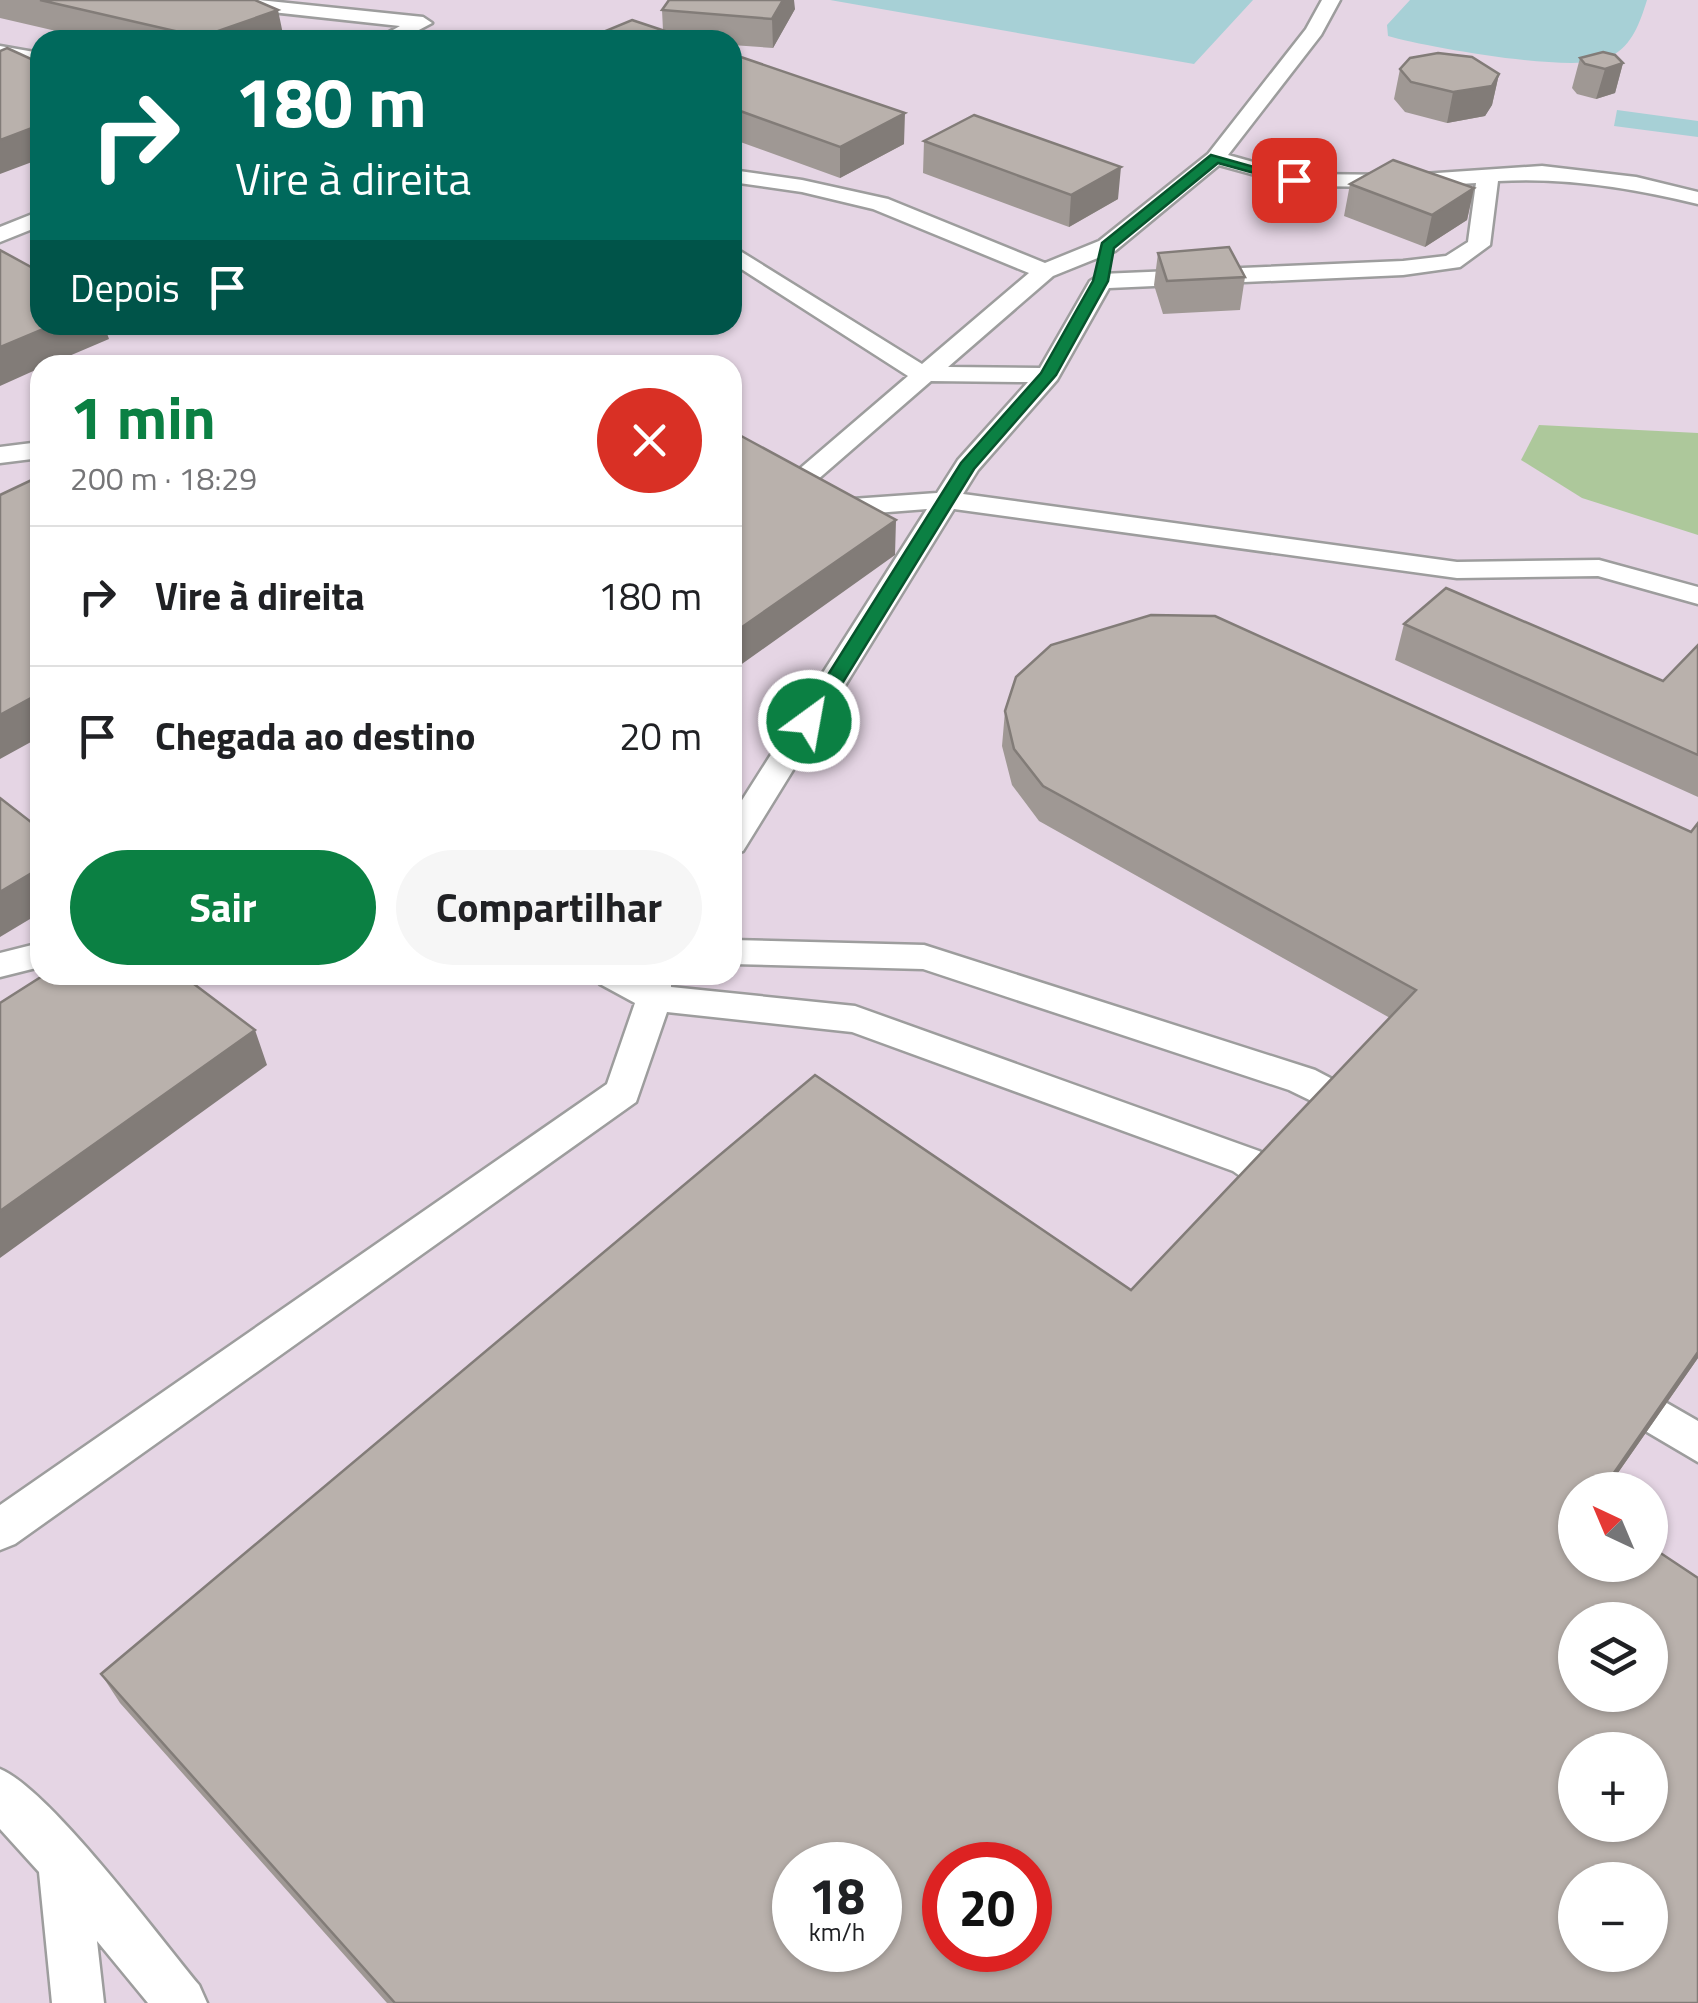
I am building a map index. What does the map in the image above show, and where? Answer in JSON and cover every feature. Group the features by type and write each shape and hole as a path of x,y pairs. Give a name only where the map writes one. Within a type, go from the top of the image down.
{"lane":[{"path":"207,0 423,22 406,30"},
{"path":"768,508 1045,271 1108,246 1216,158 1314,31 1331,0"},
{"path":"0,52 30,57"},
{"path":"1216,158 1294,180 1408,181 1542,172 1636,184 1698,198"},
{"path":"742,177 880,204 1045,271 1101,281 1403,268 1452,262 1479,245 1488,176"},
{"path":"0,235 30,222"},
{"path":"742,828 967,466 1048,375 1101,281 1108,246"},
{"path":"742,259 922,374 1048,375"},
{"path":"0,455 30,451"},
{"path":"742,510 844,510 946,500 1457,570 1599,568 1698,596"},
{"path":"742,952 924,956 1302,1080 1388,1125"},
{"path":"0,966 30,958"},
{"path":"0,1530 623,1092 654,986 856,1019 1246,1160 1313,1202"},
{"path":"1581,1370 1698,1443"},
{"path":"0,1793 181,2003"},
{"path":"63,1862 78,2003"}],"shaded area":[{"path":"0,0 1698,0 1698,2003 0,2003"}],"green space":[{"path":"1539,425 1698,433 1698,535 1582,498 1521,460"}],"water":[{"path":"830,0 1253,0 1194,64"},
{"path":"1410,0 1647,0 1635,32 1618,52 1593,62 1568,63 1467,52 1388,36 1387,25"},
{"path":"1617,110 1698,121 1698,137 1614,126"}],"building":[{"path":"40,0 255,0 278,10 221,30 171,30"},
{"path":"669,0 783,0 772,19 662,10"},
{"path":"632,20 662,30 608,30"},
{"path":"7,48 30,58 30,129 0,140 0,51"},
{"path":"1603,52 1615,55 1623,63 1605,69 1585,64 1580,58"},
{"path":"1438,53 1472,57 1499,74 1492,86 1453,92 1411,82 1400,69 1410,58"},
{"path":"742,57 905,113 840,147 742,112"},
{"path":"974,115 1121,167 1071,195 924,141"},
{"path":"1393,160 1474,188 1432,215 1350,184"},
{"path":"1229,247 1245,277 1167,281 1158,253"},
{"path":"0,250 30,266 30,335 0,347"},
{"path":"742,436 896,520 742,627"},
{"path":"30,481 30,698 0,715 0,495"},
{"path":"1446,588 1663,681 1698,645 1698,755 1404,624"},
{"path":"1151,615 1215,616 1691,832 1698,823 1698,1352 1615,1472 1558,1472 1558,1582 1668,1582 1668,1558 1698,1578 1698,2003 395,2003 101,1674 815,1075 1131,1290 1416,990 1043,786 1014,749 1005,711 1016,677 1051,645"},
{"path":"0,798 30,821 30,874 0,892"},
{"path":"30,984 195,985 255,1030 0,1211 0,1003"}],"route":[{"path":"809,721 967,466 1048,375 1101,281 1108,246 1216,158 1294,180"}]}
